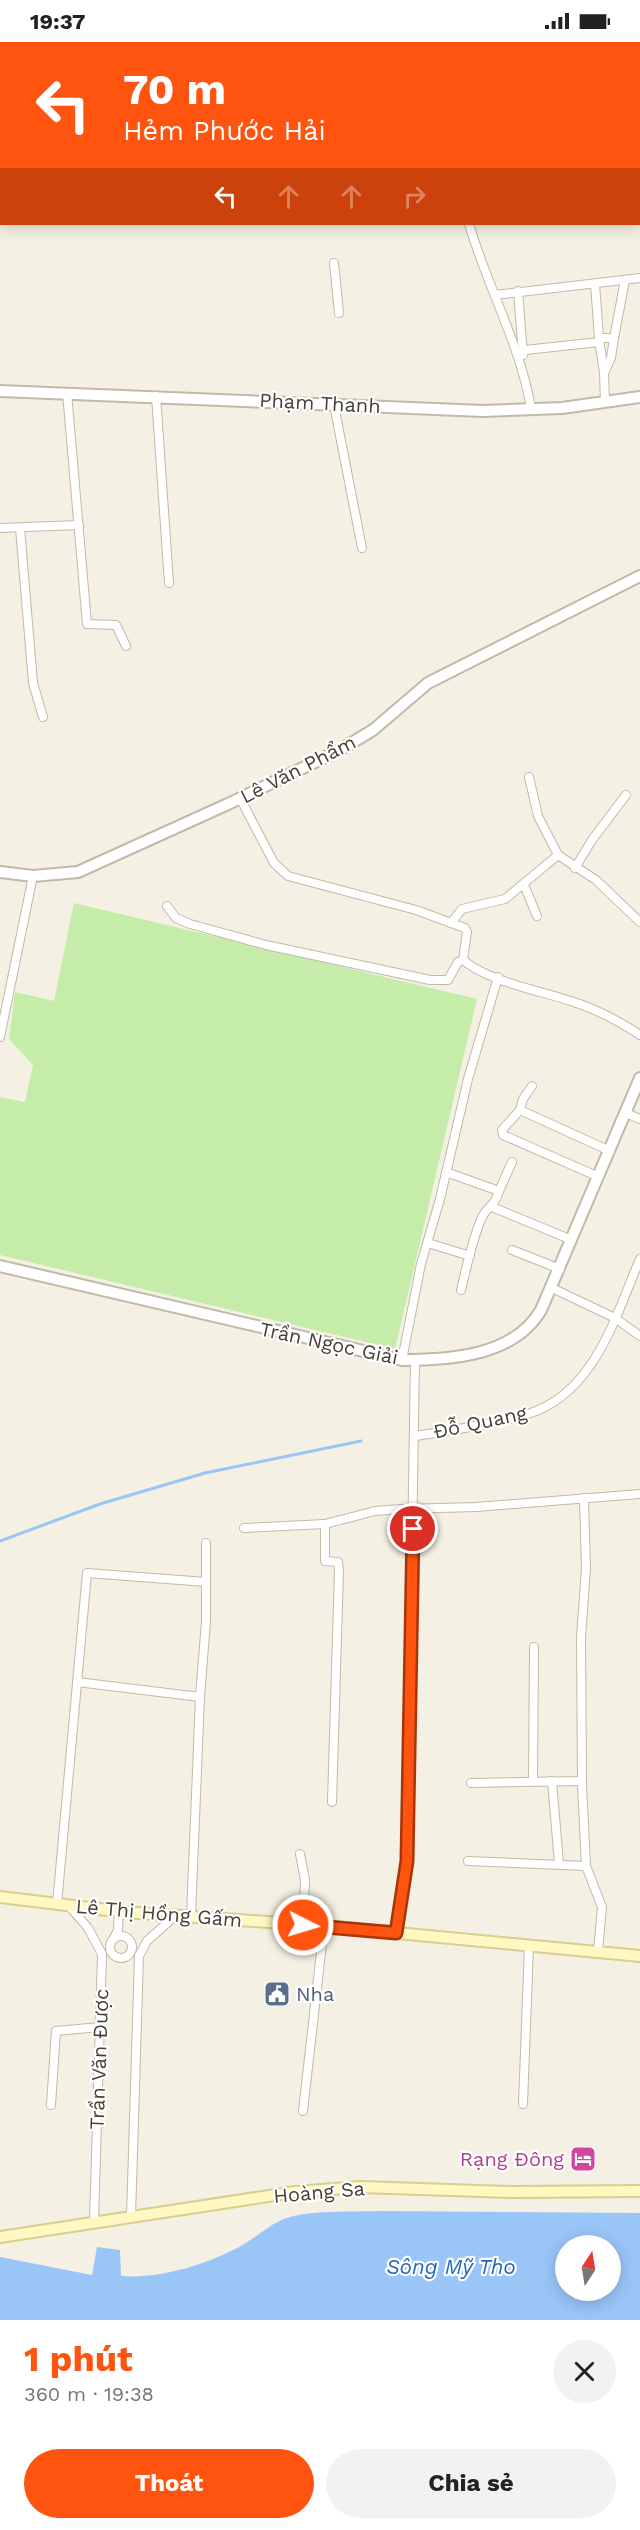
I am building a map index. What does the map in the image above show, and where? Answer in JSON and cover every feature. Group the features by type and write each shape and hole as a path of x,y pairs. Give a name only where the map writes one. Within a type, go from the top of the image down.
{"main road":[{"name":"Lê Thị Hồng Gấm","path":"0,1898 122,1912 324,1926 640,1956"},
{"name":"Hoàng Sa","path":"0,2236 295,2192 360,2187 513,2192 640,2191"}],"street":[{"path":"469,225 480,259 520,350"},
{"path":"334,263 339,313"},
{"path":"495,295 640,278"},
{"path":"604,373 611,358 625,280"},
{"path":"595,284 605,401"},
{"path":"518,291 520,350 531,408"},
{"path":"520,350 614,338"},
{"name":"Phạm Thanh","path":"0,391 483,411 562,408 640,397"},
{"path":"67,393 87,624 114,624 126,646"},
{"path":"156,396 169,583"},
{"path":"334,405 362,548"},
{"path":"0,528 79,525"},
{"path":"20,528 32,676 43,717"},
{"name":"Lê Văn Phẩm","path":"0,872 33,876 78,872 240,798 340,750 373,730 428,683 640,576"},
{"path":"529,777 538,816 558,855 596,880 640,922"},
{"path":"575,868 592,840 626,795"},
{"path":"240,798 274,863 288,876 416,910 466,930 463,960"},
{"path":"451,923 462,909 505,899 558,855"},
{"path":"0,1037 33,876"},
{"path":"524,885 537,916"},
{"path":"167,906 176,918 190,924 266,945 430,980 448,980 458,962 463,960"},
{"path":"463,960 498,977 595,1009 640,1035"},
{"path":"402,1360 468,1079 498,977"},
{"name":"Trần Ngọc Giải","path":"0,1266 402,1360 477,1352 504,1344 528,1330 552,1288 640,1078"},
{"path":"532,1086 523,1099 520,1110 502,1130 503,1135 599,1177"},
{"path":"520,1110 609,1151"},
{"path":"626,1113 640,1119"},
{"path":"461,1290 482,1217 492,1207 512,1162"},
{"path":"446,1172 499,1191"},
{"path":"492,1207 572,1240"},
{"path":"428,1243 470,1256"},
{"path":"512,1250 560,1269"},
{"name":"Đỗ Quang","path":"415,1436 508,1419 549,1404 569,1390 587,1370 615,1318 640,1259"},
{"path":"552,1288 615,1318 640,1336"},
{"path":"396,1933 407,1861 415,1360"},
{"path":"244,1528 325,1524 375,1511 476,1507 640,1494"},
{"path":"584,1498 586,1568 581,1637 582,1781 586,1866 602,1907 598,1951"},
{"path":"325,1524 325,1561 338,1562 339,1571 332,1802"},
{"path":"191,1916 200,1697 206,1621 206,1543"},
{"path":"57,1904 87,1573 206,1582"},
{"path":"533,1781 534,1647"},
{"path":"77,1682 200,1697"},
{"path":"552,1781 560,1864"},
{"path":"471,1783 582,1781"},
{"path":"300,1854 305,1880 303,1925"},
{"path":"468,1861 586,1866"},
{"name":"Trần Văn Được","path":"70,1907 88,1928 102,1954 94,2222"},
{"path":"122,1912 126,1937 139,1956 147,1941 176,1915"},
{"path":"102,1954 118,1930 122,1912"},
{"path":"303,2111 324,1926"},
{"path":"112,1941 126,1937"},
{"path":"112,1941 111,1954 133,1963 138,1975"},
{"path":"102,1971 107,1962 130,1953 132,1946"},
{"path":"523,2104 529,1946"},
{"name":"Trần Văn Được","path":"131,2217 139,1956"},
{"path":"51,2105 56,2031 100,2027"}],"green space":[{"path":"74,903 477,999 395,1349 0,1255 0,1097 25,1102 33,1065 9,1039 15,992 54,1001"}],"water":[{"name":"Sông Mỹ Tho","path":"366,2211 640,2213 640,2320 0,2320 0,2257 92,2275 97,2247 120,2250 121,2276 167,2273 213,2259 241,2246 284,2219 316,2213"}],"waterway":[{"path":"0,1541 100,1504 205,1473 361,1441"}],"place":[{"name":"Nha","path":"277,1994"},
{"name":"Rạng Đông","path":"583,2159"}],"route":[{"path":"303,1925 396,1933 407,1861 413,1529"}]}
